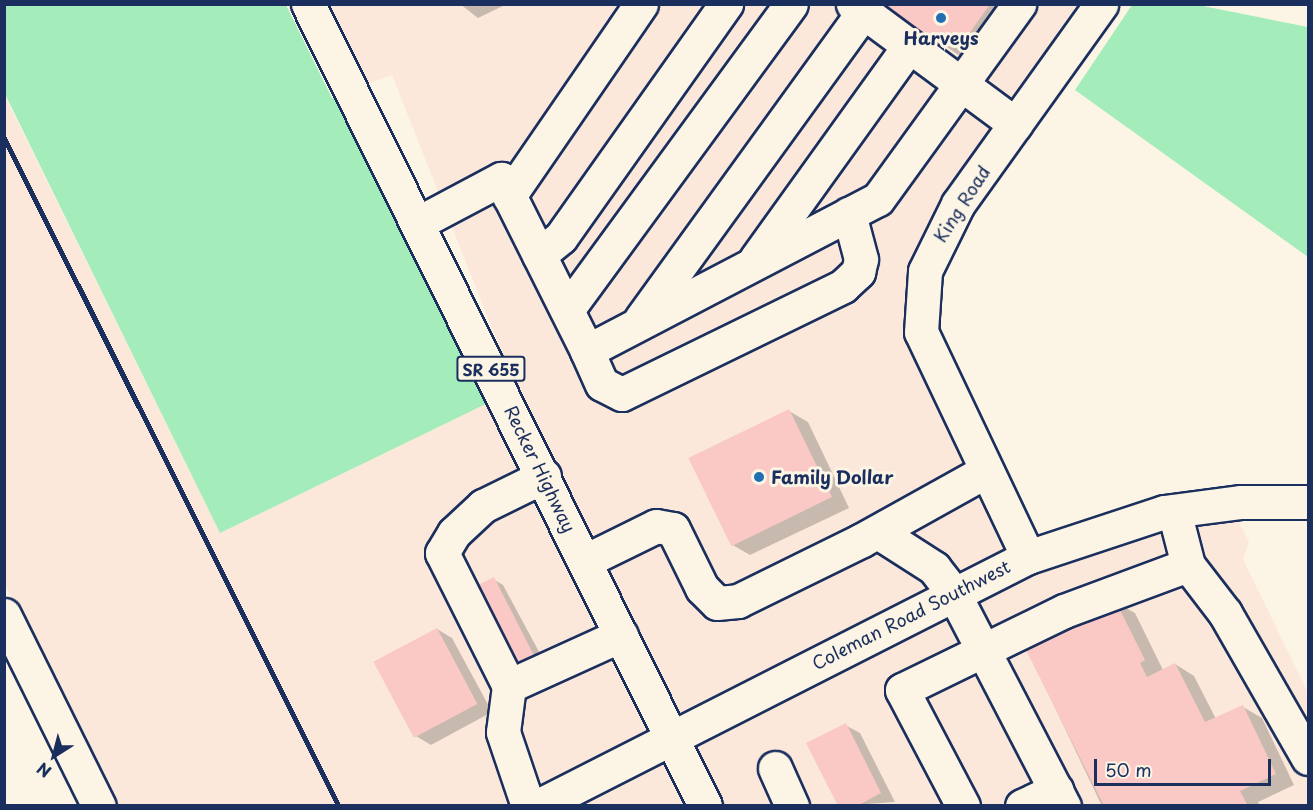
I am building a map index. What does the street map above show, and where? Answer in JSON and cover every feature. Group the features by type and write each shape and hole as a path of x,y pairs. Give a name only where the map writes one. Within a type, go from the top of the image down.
{"street":[{"name":"Recker Highway","path":"308,4 420,222 705,806"},
{"path":"509,196 641,4"},
{"path":"539,255 561,237 726,4"},
{"path":"567,310 791,4"},
{"path":"587,351 878,199 1019,4"},
{"name":"King Road","path":"1028,556 984,472 921,332 925,271 937,237 1101,4"},
{"path":"636,325 858,8 1015,124"},
{"path":"752,265 909,46"},
{"path":"420,222 501,179 603,384 622,394 843,286 858,272 861,259 849,214"},
{"path":"585,561 656,526 674,529 702,588 717,603 738,601 878,532 984,472"},
{"path":"528,806 503,732 509,686 442,553 454,532 483,506 544,476"},
{"name":"Coleman Road Southwest","path":"538,806 670,736 1028,556 1119,524 1173,511 1241,502 1308,502"},
{"path":"1173,511 1188,564 1225,613 1308,758"},
{"path":"878,532 934,568 954,594 1060,798 1022,806"},
{"path":"963,806 902,690 982,647 1188,564"},
{"path":"4,615 99,806"},
{"path":"509,686 621,635"},
{"path":"775,768 792,806"}],"shaded area":[{"path":"323,5 1087,5 948,197 924,376 1010,551 676,718 516,389 392,75 365,85"},
{"path":"4,94 220,533 492,401 653,731 513,805 114,805 5,585"},
{"path":"1236,516 1249,542 1243,559 1308,693 1308,805 720,805 688,741 1022,574 1121,536"},
{"path":"664,753 690,806 566,806"}],"green space":[{"path":"5,5 286,5 332,98 340,96 492,401 220,533 5,94"},
{"path":"1132,5 1203,6 1308,27 1308,257 1075,90"}],"building":[{"name":"Harveys","path":"882,4 990,4 964,41 951,32 940,46"},
{"name":"Family Dollar","path":"789,409 832,497 731,546 688,458"},
{"path":"494,577 534,656 511,668 471,589"},
{"path":"1115,600 1145,660 1140,663 1147,677 1175,663 1205,722 1243,705 1276,774 1240,791 1248,806 1104,806 1022,642"},
{"path":"437,628 477,704 414,738 373,662"},
{"path":"846,723 881,793 857,806 838,806 806,743"}],"railway":[{"path":"4,137 339,806"}],"place":[{"name":"Harveys","path":"941,18"},
{"name":"Family Dollar","path":"759,477"}]}
